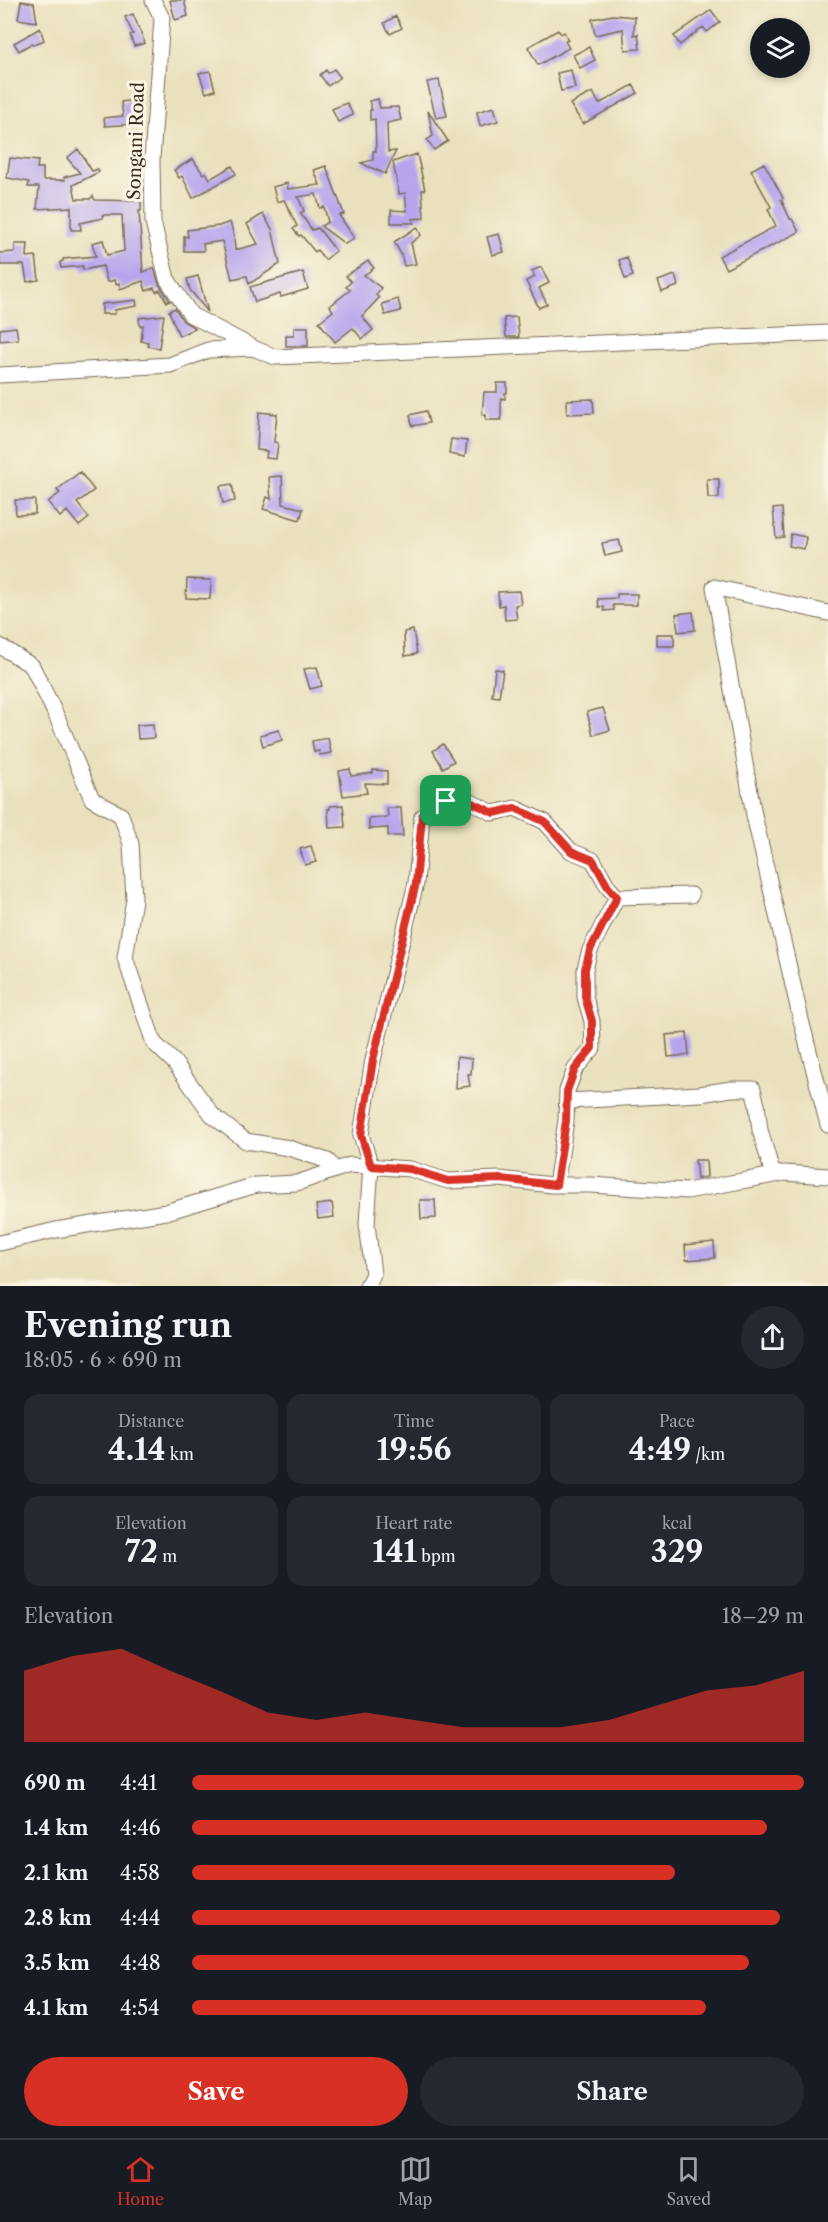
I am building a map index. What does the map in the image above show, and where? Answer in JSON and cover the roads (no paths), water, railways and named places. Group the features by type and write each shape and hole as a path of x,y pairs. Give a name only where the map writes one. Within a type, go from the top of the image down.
{"street":[{"name":"Songani Road","path":"153,0 162,18 152,159 153,222 167,279 190,315 253,348"},
{"path":"0,375 170,365 208,350 253,348 274,357 828,333"},
{"path":"828,613 714,587 754,815 801,1020 828,1125"},
{"path":"0,646 32,666 57,717 92,799 121,815 131,844 134,899 125,958 154,1042 174,1062 213,1116 246,1141 299,1151 328,1161 334,1170"},
{"path":"368,1286 373,1274 368,1224 371,1166 361,1135 373,1060 416,883 422,816 446,801 471,802 494,813 515,808 545,822 571,851 593,860 608,887 617,897 692,895"},
{"path":"556,1185 568,1101 567,1091 575,1069 592,1048 592,1021 585,997 585,969 590,950 617,897"},
{"path":"568,1101 753,1089 760,1130 773,1175"},
{"path":"0,1243 56,1230 166,1212 256,1185 297,1183 350,1165 410,1169 448,1181 500,1179 556,1185 687,1191 785,1173 828,1176"}]}
